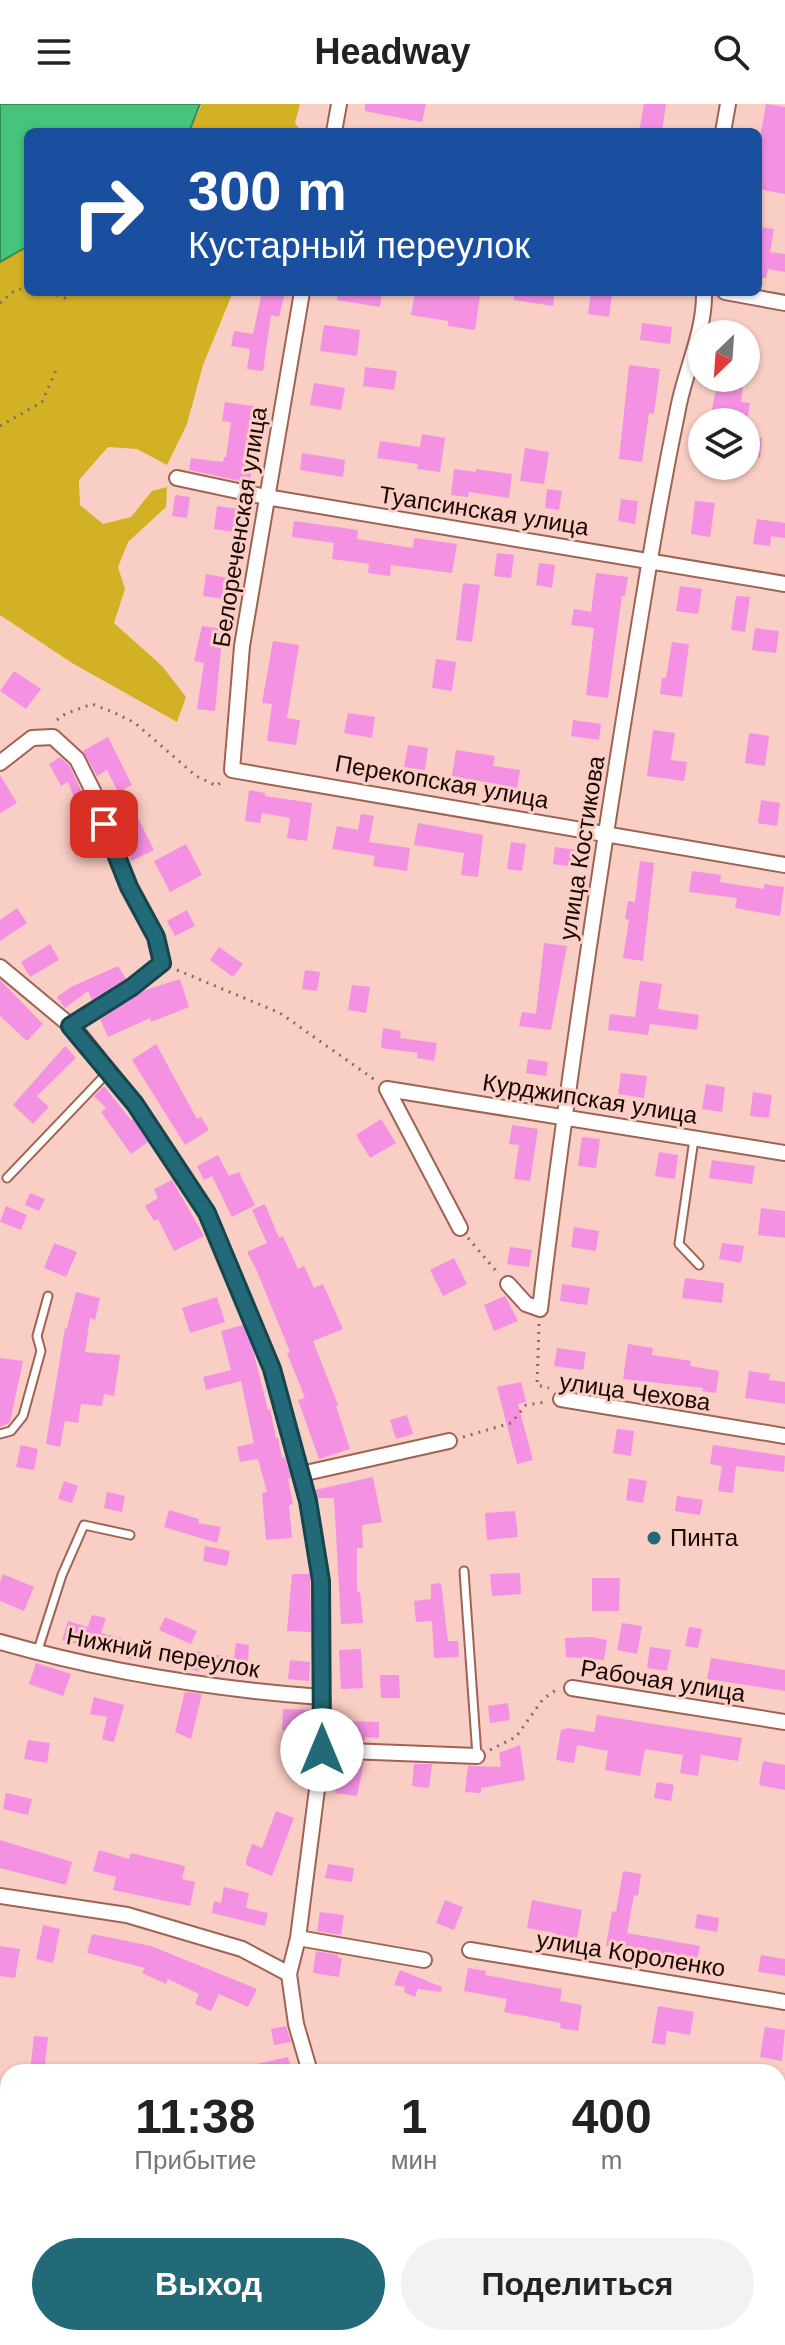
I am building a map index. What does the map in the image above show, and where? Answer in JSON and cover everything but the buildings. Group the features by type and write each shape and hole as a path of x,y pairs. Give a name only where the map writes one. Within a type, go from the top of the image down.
{"street":[{"path":"335,128 339,104"},
{"path":"724,128 728,104"},
{"name":"Белореченская улица","path":"232,770 242,646 301,296"},
{"name":"улица Костикова","path":"540,1309 563,1117 606,832 679,401 705,312 704,296"},
{"path":"747,296 785,303"},
{"name":"Туапсинская улица","path":"177,478 266,497 785,584"},
{"path":"0,763 32,738 38,737 53,737 77,759 97,799 129,887 156,937 162,963 132,987 70,1026"},
{"name":"Перекопская улица","path":"232,770 785,865"},
{"path":"0,967 70,1026 135,1104 207,1213 272,1369 308,1501 321,1581 322,1750 298,1938 289,1974 296,2024 308,2064"},
{"path":"387,1089 460,1228"},
{"name":"Курджипская улица","path":"387,1089 785,1153"},
{"path":"508,1284 526,1304 540,1309"},
{"name":"улица Чехова","path":"561,1399 785,1436"},
{"path":"301,1474 449,1441"},
{"name":"Нижний переулок","path":"0,1642 102,1669 217,1688 321,1697"},
{"name":"Рабочая улица","path":"572,1688 785,1722"},
{"path":"322,1750 477,1756"},
{"path":"0,1896 127,1915 242,1949 289,1974"},
{"path":"298,1938 424,1960"},
{"name":"улица Короленко","path":"470,1950 785,2002"}],"lane":[{"path":"7,1178 109,1071"},
{"path":"694,1139 679,1244 699,1265"},
{"path":"0,1434 11,1431 23,1416 41,1351 37,1336 48,1296"},
{"path":"37,1653 62,1575 84,1525 130,1535"},
{"path":"464,1571 477,1756"}],"path":[{"path":"0,303 15,290 24,289"},
{"path":"0,426 42,402 57,368"},
{"path":"38,737 65,714 92,704 135,723 196,776 217,786 232,770"},
{"path":"162,963 280,1013 387,1089"},
{"path":"460,1228 508,1284"},
{"path":"540,1309 537,1385 558,1390 561,1399"},
{"name":"улица Чехова","path":"449,1441 511,1423 526,1405 561,1399"},
{"name":"Рабочая улица","path":"477,1756 516,1737 552,1691 572,1688"}],"shaded area":[{"path":"0,104 200,104 191,128 24,128 24,248 0,262"},
{"path":"202,104 300,104 295,123 299,128 191,128"},
{"path":"24,248 24,296 231,296 203,365 187,424 167,465 137,449 108,447 79,480 80,505 103,524 131,517 152,491 167,487 166,507 128,542 118,567 125,589 114,623 162,666 186,697 177,722 72,663 0,615 0,262"}],"place":[{"name":"Пинта","path":"654,1538"}],"route":[{"path":"104,824 129,887 156,937 162,963 132,987 70,1026 135,1104 207,1213 272,1369 308,1501 321,1581 322,1750"}]}
